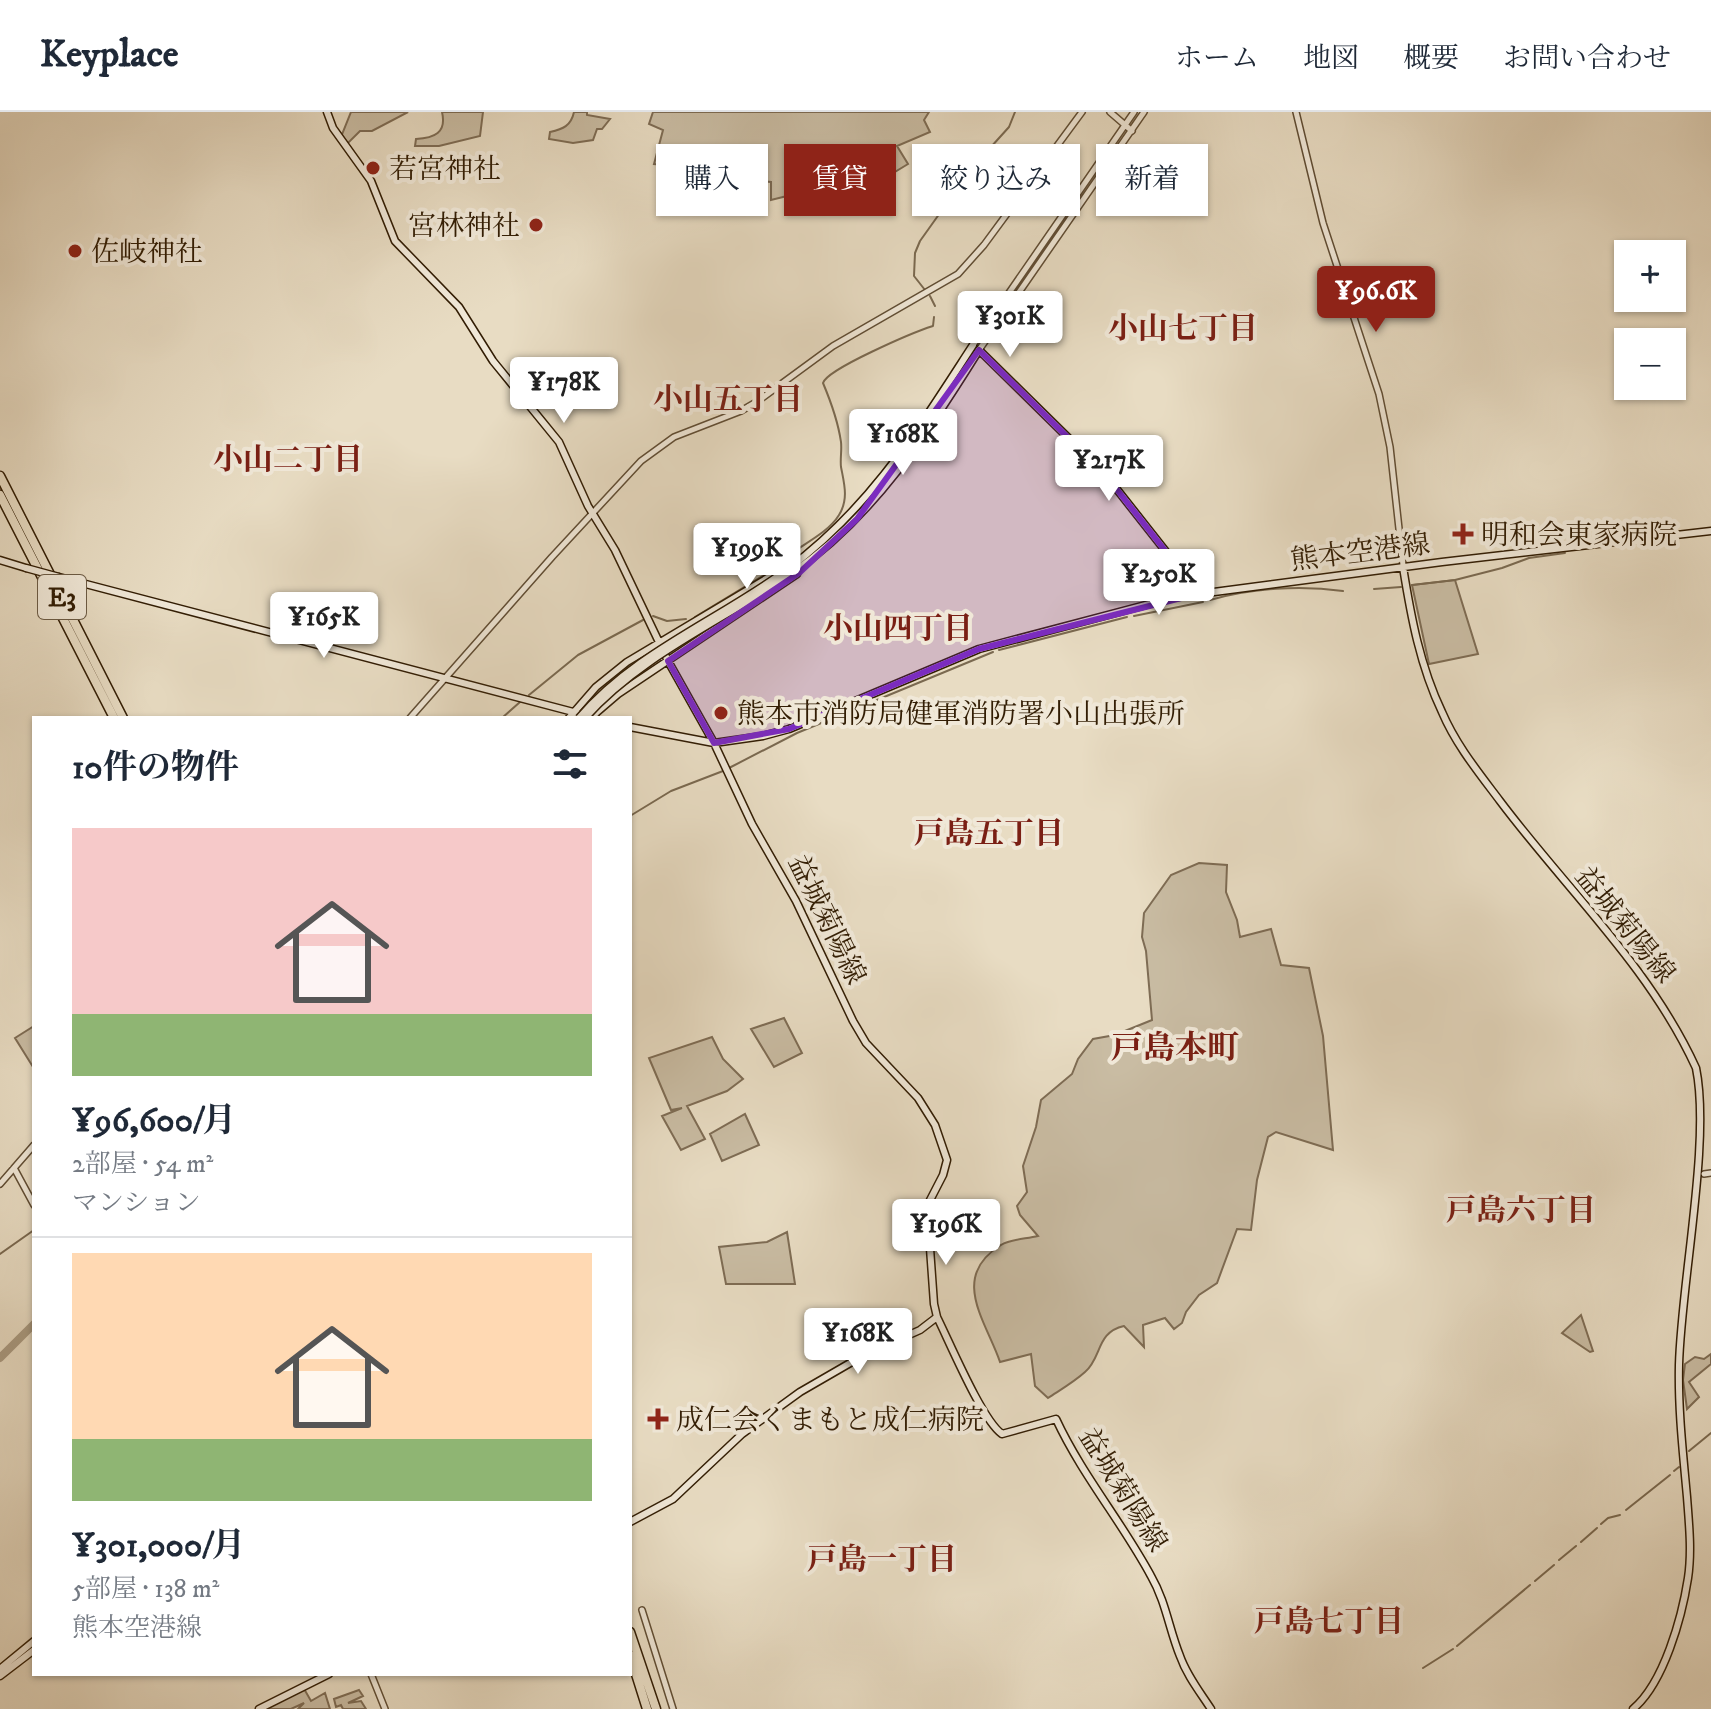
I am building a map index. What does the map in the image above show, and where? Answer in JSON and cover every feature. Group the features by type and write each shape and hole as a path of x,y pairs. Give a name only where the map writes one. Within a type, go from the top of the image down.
{"highway":[{"name":"E3","path":"0,476 122,716"},
{"name":"E3","path":"0,495 113,716"},
{"path":"632,1638 656,1709"},
{"path":"632,1661 647,1709"}],"main road":[{"name":"益城菊陽線","path":"327,112 333,128 371,181 395,241 459,307 493,361 559,442 668,661 714,743 752,824 796,901 853,1021 866,1043 918,1098 940,1136 947,1156 946,1167 927,1206 937,1317 973,1390 1002,1434 1056,1419 1076,1461 1150,1574 1166,1606 1179,1656 1188,1676 1211,1709"},
{"path":"584,716 617,687 667,652 745,605 802,562 835,532 889,471 976,348 1104,473 1197,591 1205,592"},
{"name":"熊本空港線","path":"632,727 714,743 763,736 789,729 979,649 1166,600 1403,566 1711,531"},
{"path":"0,560 579,716"},
{"path":"583,716 596,687 627,662 787,565 802,562"},
{"path":"585,716 799,573 802,562"},
{"name":"益城菊陽線","path":"1403,566 1420,654 1442,714 1457,741 1530,840 1655,995 1677,1027 1697,1071 1702,1091 1708,1173 1679,1361 1690,1539 1689,1570 1685,1594 1663,1666 1648,1693 1633,1709"},
{"path":"632,1521 673,1499 742,1434 800,1392 864,1355 920,1330 937,1317"},
{"path":"0,1669 32,1643"},
{"path":"0,1676 32,1652"},
{"path":"259,1709 325,1676"}],"street":[{"path":"412,716 630,470 674,437 741,411 833,346 958,274 984,245 1082,112"},
{"path":"1110,112 1132,131"},
{"path":"976,348 1134,112"},
{"path":"976,348 1144,112"},
{"path":"1296,112 1323,223 1379,394 1390,447 1403,566"},
{"path":"0,1184 32,1147"},
{"path":"14,1168 32,1201"},
{"path":"642,1610 673,1709"},
{"path":"372,1676 385,1709"}],"highlighted area":[{"path":"979,350 1104,473 1197,591 1205,592 979,649 789,729 714,743 668,661 799,573 857,519"}],"shaded area":[{"path":"351,112 408,112 372,131 360,131 348,143 341,137"},
{"path":"442,112 483,112 480,136 439,146 415,146 416,139 433,136 441,130"},
{"path":"574,112 587,112 587,115 610,119 602,129 597,129 593,140 573,143 549,139 550,132 566,126"},
{"path":"653,112 929,112 924,120 930,132 897,146 908,164 896,171 896,144 784,144 784,197 771,200 768,144 659,144 663,130 649,124"},
{"path":"1455,580 1478,654 1429,664 1412,585"},
{"path":"1199,863 1227,865 1226,892 1240,937 1271,929 1281,965 1309,968 1323,1036 1333,1150 1276,1132 1268,1137 1257,1180 1251,1230 1237,1229 1217,1283 1199,1295 1182,1323 1174,1329 1165,1318 1143,1325 1144,1347 1124,1326 1115,1329 1108,1334 1085,1372 1048,1398 1035,1386 1031,1354 1000,1362 976,1300 974,1285 977,1271 985,1258 1001,1245 1038,1236 1020,1215 1017,1206 1027,1192 1023,1166 1041,1100 1072,1074 1078,1059 1093,1039 1115,1035 1152,1020 1142,937 1144,913 1171,875"},
{"path":"784,1018 802,1053 774,1067 751,1029"},
{"path":"32,1027 32,1065 15,1038"},
{"path":"712,1037 723,1059 743,1079 727,1091 687,1106 705,1139 681,1150 662,1116 682,1108 671,1110 649,1058"},
{"path":"745,1114 759,1145 722,1161 710,1134"},
{"path":"787,1232 795,1284 726,1284 719,1247 767,1242"},
{"path":"1581,1315 1593,1351 1590,1352 1562,1333"},
{"path":"1711,1354 1711,1364 1689,1382 1699,1397 1687,1409 1683,1380 1685,1364 1695,1357 1704,1359"},
{"path":"303,1687 311,1701 325,1693 330,1709 298,1709 304,1703 291,1709 265,1709"},
{"path":"359,1690 363,1696 348,1703 361,1701 366,1709 336,1707 334,1699"}],"waterway":[{"path":"925,290 914,276 915,253 920,241 972,168 1009,127 1015,112"},
{"path":"930,296 935,306"},
{"path":"786,557 828,527 839,515 844,503 840,434 823,383 855,360 933,326 934,317"},
{"path":"1412,585 1455,580 1529,558 1565,553"},
{"path":"695,617 764,575 782,560"},
{"path":"1374,589 1401,587"},
{"path":"1210,600 1276,589 1343,591"},
{"path":"1134,616 1203,602"},
{"path":"653,616 667,621 686,619"},
{"path":"999,650 1127,617"},
{"path":"529,695 578,655 643,620"},
{"path":"729,768 797,733 993,652"},
{"path":"504,716 520,702"},
{"path":"632,815 671,791 723,771"},
{"path":"0,1254 32,1231"},
{"path":"0,1358 32,1326"},
{"path":"1689,1451 1711,1433"},
{"path":"1674,1471 1679,1467"},
{"path":"1626,1510 1670,1475"},
{"path":"1601,1524 1608,1518 1620,1515"},
{"path":"1581,1542 1597,1528"},
{"path":"1559,1560 1576,1546"},
{"path":"1535,1581 1554,1565"},
{"path":"1457,1646 1530,1585"},
{"path":"1423,1668 1453,1649"}],"place":[{"name":"若宮神社","path":"373,168"},
{"name":"宮林神社","path":"536,225"},
{"name":"佐岐神社","path":"75,251"},
{"name":"明和会東家病院","path":"1463,534"},
{"name":"熊本市消防局健軍消防署小山出張所","path":"721,713"},
{"name":"成仁会くまもと成仁病院","path":"658,1419"}],"district":[{"name":"小山七丁目","path":"1183,328"},
{"name":"小山五丁目","path":"728,399"},
{"name":"小山二丁目","path":"288,459"},
{"name":"小山四丁目","path":"898,628"},
{"name":"戸島五丁目","path":"989,833"},
{"name":"戸島本町","path":"1175,1047"},
{"name":"戸島六丁目","path":"1521,1210"},
{"name":"戸島一丁目","path":"882,1559"},
{"name":"戸島七丁目","path":"1329,1621"}]}
